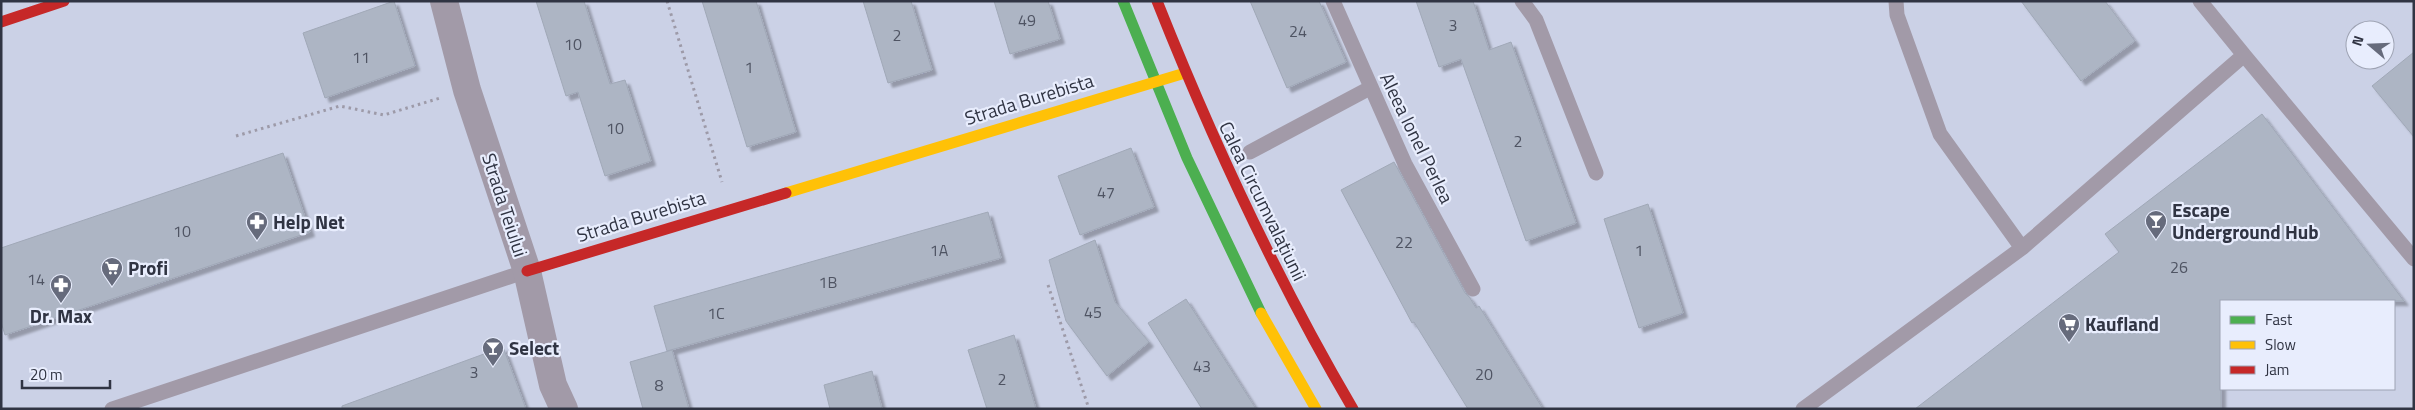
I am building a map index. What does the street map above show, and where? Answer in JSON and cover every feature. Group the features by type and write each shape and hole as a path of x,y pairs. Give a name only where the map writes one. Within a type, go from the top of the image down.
{"main road":[{"path":"1,22 64,1"},
{"path":"1123,1 1154,82 1230,252 1280,347 1316,409"},
{"name":"Calea Circumvalațiunii","path":"1157,1 1185,73 1259,238 1308,331 1353,409"},
{"name":"Strada Burebista","path":"527,271 1185,73"}],"street":[{"name":"Strada Teiului","path":"444,1 467,90 527,271 553,385 564,409"}],"lane":[{"name":"Aleea Ionel Perlea","path":"1333,1 1405,164 1473,289"},
{"path":"1522,1 1536,20 1596,173"},
{"path":"1896,1 1897,15 1940,134 2022,248"},
{"path":"2200,1 2414,259"},
{"path":"1803,409 2022,248 2244,55"},
{"path":"1250,152 1370,88"},
{"name":"Strada Burebista","path":"112,409 527,271"}],"path":[{"path":"666,1 731,210"},
{"path":"236,136 340,106 384,115 467,90"},
{"path":"1048,285 1089,409"}],"building":[{"path":"394,1 415,66 325,98 303,33"},
{"path":"536,1 584,1 610,84 625,80 651,161 605,176 578,92 566,96"},
{"path":"702,1 756,1 796,132 747,147"},
{"path":"863,1 911,1 932,70 888,83"},
{"path":"994,1 1048,1 1060,39 1010,54"},
{"path":"1250,1 1319,1 1346,62 1287,88"},
{"path":"1416,1 1473,1 1489,50 1511,42 1576,223 1526,241 1461,59 1439,67"},
{"path":"2021,1 2105,1 2135,41 2081,81"},
{"path":"2414,52 2414,137 2372,86 2392,70 2395,70 2395,67"},
{"path":"2262,114 2404,301 2220,300 2221,409 1915,409 2119,252 2105,234"},
{"path":"1131,148 1154,207 1080,235 1058,176"},
{"path":"283,153 310,232 5,335 1,322 1,248"},
{"path":"1394,162 1465,293 1476,308 1479,306 1543,409 1468,409 1414,322 1412,323 1341,190"},
{"path":"1648,204 1683,313 1639,328 1604,219"},
{"path":"988,212 1001,258 667,351 654,306"},
{"path":"1095,240 1115,302 1149,342 1107,376 1066,321 1049,260"},
{"path":"1186,299 1256,409 1202,409 1148,323"},
{"path":"1014,335 1036,409 987,409 968,350"},
{"path":"503,347 526,409 342,409 342,406"},
{"path":"672,350 689,409 643,409 630,362"},
{"path":"872,371 882,409 830,409 824,385"}],"traffic: fast":[{"path":"1123,1 1187,158 1261,313"}],"traffic: slow":[{"path":"786,193 1185,73"},
{"path":"1261,313 1316,409"}],"traffic: jam":[{"path":"1,22 64,1"},
{"path":"1157,1 1200,106 1247,209 1298,310 1353,409"},
{"path":"527,271 786,193"}],"place":[{"name":"Escape Underground Hub","path":"2156,240"},
{"name":"Help Net","path":"257,241"},
{"name":"Profi","path":"112,287"},
{"name":"Dr. Max","path":"61,304"},
{"name":"Kaufland","path":"2069,343"},
{"name":"Select","path":"493,367"}]}
